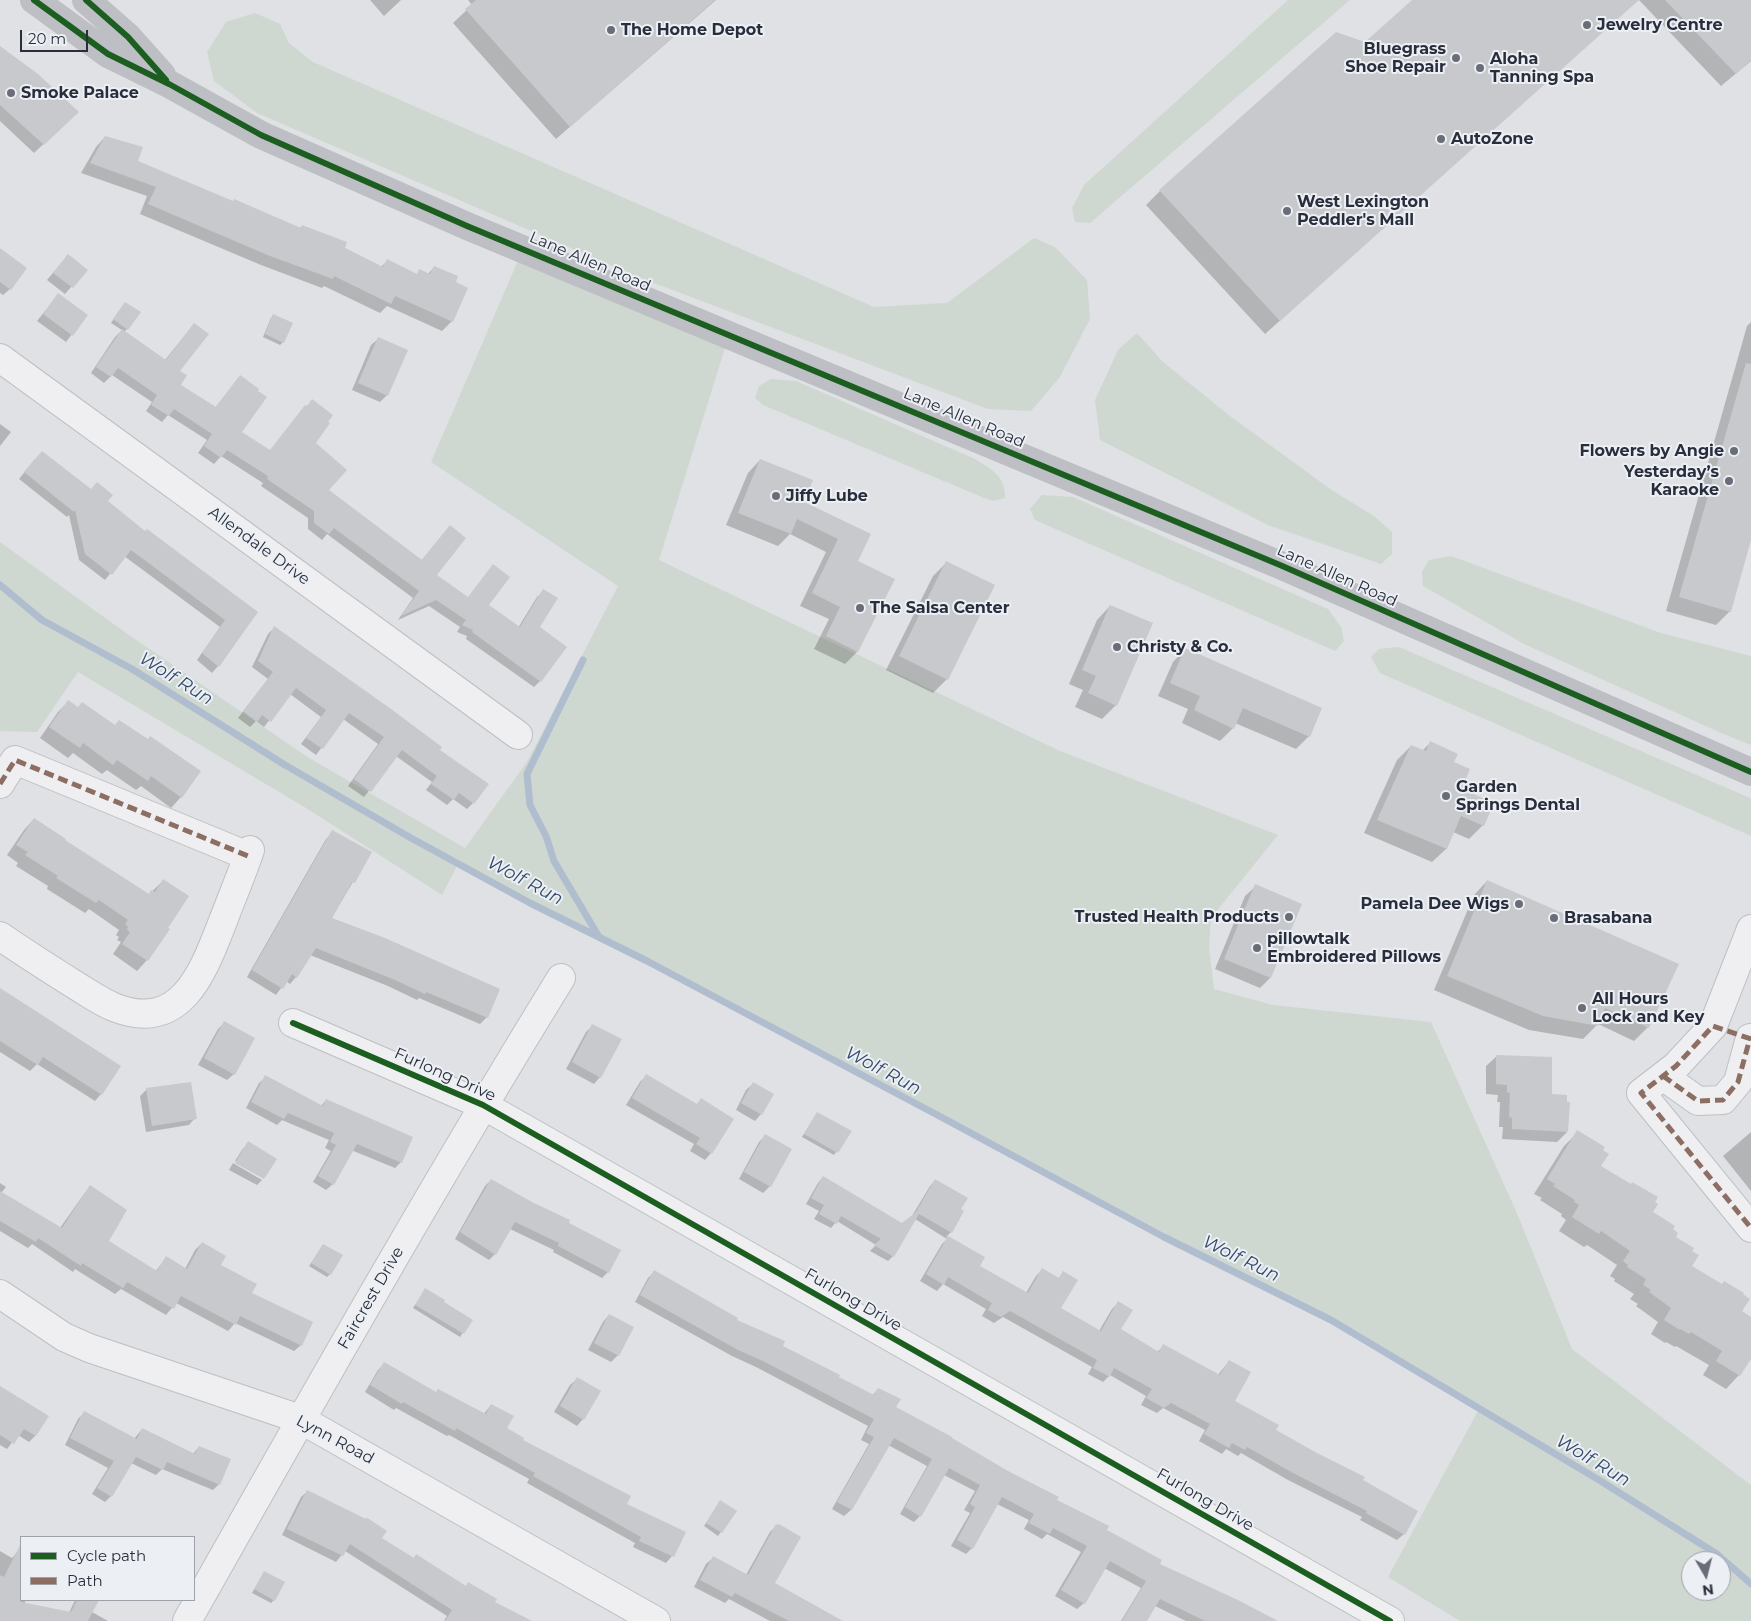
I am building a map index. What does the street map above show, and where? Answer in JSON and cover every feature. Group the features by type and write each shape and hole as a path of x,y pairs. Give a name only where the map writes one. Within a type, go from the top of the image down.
{"main road":[{"name":"Lane Allen Road","path":"34,0 108,54 169,84 262,135 467,226 1270,562 1751,772"},
{"name":"Lane Allen Road","path":"86,0 128,37 169,84"}],"street":[{"name":"Allendale Drive","path":"0,358 518,735"},
{"path":"0,784 15,760 249,853 204,968 186,995 170,1008 152,1013 133,1013 116,1008 61,977 0,936"},
{"path":"1751,929 1713,1026 1676,1066 1641,1093 1751,1228"},
{"name":"Faircrest Drive","path":"187,1621 300,1419 483,1105 561,978"},
{"name":"Furlong Drive","path":"293,1023 483,1105 1390,1621"},
{"path":"1663,1076 1698,1101 1724,1100 1738,1082 1750,1039 1713,1026"},
{"name":"Lynn Road","path":"0,1294 64,1337 89,1348 300,1419 656,1621"}],"shaded area":[{"path":"1288,0 1350,0 1090,223 1075,222 1072,208 1084,185"},
{"path":"255,13 280,24 289,43 313,62 874,307 947,303 1034,238 1055,247 1087,280 1090,319 1060,377 1031,411 988,409 638,277 257,113 214,81 207,52 226,22"},
{"path":"523,249 729,335 659,560 1060,751 1278,835 1211,918 1209,946 1214,989 1273,1005 1431,1022 1516,1211 1572,1349 1751,1485 1751,1621 1460,1621 1388,1577 1479,1409 1331,1320 458,864 442,895 306,808 78,672 37,732 0,731 0,542 126,633 309,758 465,848 527,762 618,586 431,462"},
{"path":"1137,333 1163,362 1230,416 1333,491 1374,516 1392,532 1392,554 1381,564 1268,525 1100,440 1095,400 1118,350"},
{"path":"771,379 796,381 975,459 992,470 1000,478 1005,498 993,501 984,498 763,405 755,398 759,386"},
{"path":"1042,495 1073,497 1328,609 1341,627 1344,641 1335,651 1035,520 1030,509"},
{"path":"1451,556 1661,633 1751,656 1751,745 1524,644 1423,586 1422,572 1429,560"},
{"path":"1399,647 1750,798 1751,836 1380,673 1371,657 1379,649"}],"building":[{"name":"The Home Depot","path":"476,0 715,0 570,127 465,9"},
{"path":"1412,0 1639,0 1280,321 1159,190 1336,32 1365,42"},
{"path":"1665,0 1751,0 1751,60 1736,74"},
{"path":"0,46 38,74 79,112 44,145 0,105"},
{"path":"105,136 143,147 138,161 301,228 302,225 347,242 345,248 383,267 387,259 417,274 419,269 430,274 434,266 458,276 456,282 468,288 453,322 395,296 391,304 334,276 333,279 270,256 148,204 156,187 90,163"},
{"path":"0,248 27,268 11,290 0,282"},
{"path":"68,254 88,270 73,288 53,273"},
{"path":"58,293 88,315 73,336 43,314"},
{"path":"125,302 141,312 128,330 113,319"},
{"path":"273,314 293,323 284,343 265,334"},
{"path":"194,323 209,334 180,371 187,375 181,385 216,407 240,375 267,397 242,432 270,450 305,405 307,406 312,399 333,415 328,422 330,423 316,443 347,470 329,490 422,560 450,525 466,538 437,575 468,597 493,564 510,577 489,605 520,627 543,589 558,598 540,627 567,647 541,682 472,632 473,630 462,625 466,620 436,600 401,616 419,591 334,528 329,534 314,523 314,511 267,479 268,476 227,450 221,458 204,446 212,434 174,409 169,416 151,405 157,395 118,368 111,377 96,367 122,329 166,360"},
{"path":"378,337 408,350 388,396 358,383"},
{"path":"1746,363 1751,364 1751,540 1731,612 1679,597"},
{"path":"42,451 91,489 97,482 113,495 108,501 145,531 147,529 258,612 219,667 202,653 225,620 131,550 112,575 85,554 75,510 74,512 24,472"},
{"path":"760,459 813,480 804,502 871,534 858,561 895,579 858,652 826,636 840,607 812,593 838,539 797,519 791,534 738,513"},
{"path":"946,561 995,585 948,680 899,656"},
{"name":"Christy & Co.","path":"1110,605 1153,623 1117,706 1088,693 1096,676 1082,670"},
{"path":"274,626 391,709 442,747 440,750 489,784 474,804 459,793 454,800 431,784 437,776 402,750 371,792 354,779 384,737 349,713 323,749 306,738 326,710 296,688 271,722 262,715 257,722 243,711 273,672 258,661"},
{"path":"1185,648 1322,708 1310,737 1243,708 1234,729 1194,710 1200,696 1170,683"},
{"path":"68,700 78,707 82,702 115,725 119,720 148,739 150,736 201,771 182,798 151,776 148,781 117,760 113,765 83,743 80,748 49,727"},
{"name":"Garden Springs Dental","path":"1430,741 1458,754 1454,762 1470,769 1462,789 1494,803 1484,826 1461,816 1447,849 1377,820 1411,745 1426,751"},
{"path":"34,818 149,894 151,890 155,892 163,879 189,896 168,928 170,929 148,961 122,944 130,932 125,924 128,920 99,900 96,903 56,878 58,876 25,855 28,852 16,845"},
{"path":"332,830 372,852 355,883 352,882 332,918 385,938 500,989 488,1018 426,992 425,994 316,948 297,978 292,974 283,989 252,970"},
{"path":"1487,880 1679,964 1649,1028 1605,1008 1598,1026 1543,1016 1447,976"},
{"path":"1255,884 1302,904 1271,978 1224,959"},
{"path":"0,988 121,1066 102,1095 43,1057 38,1065 0,1041"},
{"path":"224,1021 255,1038 235,1075 204,1058"},
{"path":"592,1024 622,1039 601,1078 572,1062"},
{"path":"1496,1055 1552,1057 1552,1094 1567,1095 1567,1102 1570,1102 1568,1132 1512,1129 1512,1118 1509,1117 1510,1093 1507,1092 1507,1085 1496,1084"},
{"path":"646,1074 697,1104 701,1098 734,1119 712,1154 696,1144 700,1138 632,1098"},
{"path":"265,1075 323,1106 326,1099 413,1137 402,1163 357,1144 334,1185 318,1176 336,1145 330,1142 334,1133 288,1113 284,1119 251,1102"},
{"path":"191,1082 197,1119 152,1126 146,1088"},
{"path":"753,1082 774,1094 762,1115 741,1103"},
{"path":"817,1112 852,1131 838,1153 804,1134"},
{"path":"1577,1130 1605,1147 1603,1150 1609,1154 1601,1166 1658,1197 1655,1202 1658,1204 1653,1212 1675,1226 1673,1229 1678,1233 1676,1237 1694,1248 1692,1251 1699,1255 1692,1266 1722,1284 1724,1281 1744,1293 1750,1299 1742,1311 1751,1317 1751,1359 1740,1376 1716,1361 1722,1351 1691,1332 1689,1334 1680,1330 1664,1320 1671,1308 1649,1292 1651,1290 1643,1285 1646,1279 1627,1267 1628,1265 1623,1261 1630,1251 1601,1231 1599,1234 1572,1217 1579,1205 1574,1202 1575,1200 1553,1186 1555,1184 1547,1179"},
{"path":"765,1134 792,1149 771,1187 744,1172"},
{"path":"248,1141 277,1159 264,1179 235,1163"},
{"path":"823,1176 902,1223 916,1212 935,1179 968,1198 961,1209 964,1211 952,1233 919,1214 894,1257 874,1245 881,1239 841,1216 837,1224 819,1214 824,1205 811,1198"},
{"path":"491,1179 532,1202 570,1220 569,1223 621,1250 609,1273 558,1246 559,1243 515,1222 496,1255 460,1232"},
{"path":"90,1185 127,1210 109,1241 157,1271 166,1256 187,1269 202,1242 226,1256 221,1265 257,1284 252,1293 313,1322 302,1346 240,1316 236,1325 181,1296 174,1309 127,1282 123,1288 82,1263 81,1266 38,1238 36,1242 0,1221 0,1191 62,1228"},
{"path":"948,1236 985,1257 980,1266 1028,1293 1042,1268 1059,1278 1063,1271 1078,1280 1061,1308 1101,1331 1118,1301 1133,1310 1121,1329 1159,1352 1163,1344 1220,1375 1229,1360 1251,1372 1235,1401 1279,1425 1276,1430 1365,1477 1363,1480 1418,1511 1405,1535 1366,1513 1367,1511 1247,1447 1245,1450 1232,1443 1229,1448 1204,1434 1210,1424 1171,1403 1164,1408 1146,1398 1152,1389 1114,1368 1110,1377 1093,1368 1097,1360 1010,1311 1001,1317 988,1310 992,1303 948,1277 944,1285 926,1274"},
{"path":"323,1244 343,1255 331,1275 311,1263"},
{"path":"654,1270 738,1318 737,1320 785,1341 783,1346 840,1375 839,1377 874,1395 878,1388 901,1399 896,1407 952,1437 1008,1471 1059,1497 1057,1500 1109,1526 1107,1530 1162,1560 1160,1564 1238,1600 1278,1621 1205,1621 1160,1599 1147,1621 1122,1621 1146,1581 1110,1561 1085,1604 1061,1590 1087,1546 1053,1528 1050,1534 1029,1523 1034,1514 1002,1497 973,1549 957,1540 975,1507 970,1504 980,1485 949,1468 921,1517 905,1507 932,1459 894,1438 852,1510 837,1502 874,1437 866,1433 874,1419 763,1361 738,1350 640,1295"},
{"path":"425,1288 473,1320 464,1334 415,1305"},
{"path":"609,1314 634,1327 619,1356 594,1343"},
{"path":"384,1362 436,1392 438,1389 486,1414 491,1404 514,1416 507,1428 524,1438 523,1440 631,1496 627,1504 686,1532 674,1557 639,1541 641,1537 533,1476 535,1473 456,1428 455,1431 370,1385"},
{"path":"577,1377 601,1391 584,1420 560,1406"},
{"path":"0,1386 49,1416 36,1436 24,1429 14,1444 0,1435"},
{"path":"84,1411 137,1439 142,1428 195,1454 199,1446 231,1459 220,1485 167,1462 163,1470 136,1457 112,1497 97,1488 114,1461 70,1438"},
{"path":"307,1490 366,1519 366,1517 387,1531 382,1538 414,1558 416,1554 466,1586 468,1582 497,1599 495,1602 532,1621 445,1621 452,1610 350,1544 343,1556 287,1529"},
{"path":"720,1500 737,1511 722,1533 706,1523"},
{"path":"776,1524 801,1537 775,1583 843,1621 789,1621 735,1593 732,1597 700,1580 713,1556 748,1575"},
{"path":"20,1545 21,1602 71,1612 76,1601 98,1601 88,1621 0,1621 0,1575 4,1577"},
{"path":"264,1571 285,1582 275,1601 254,1589"}],"waterway":[{"name":"Wolf Run","path":"0,585 42,620 132,669 285,765 411,838 530,903 647,961 1164,1237 1331,1320 1599,1480 1717,1554 1751,1584"},
{"path":"583,660 527,774 530,805 546,836 554,861 599,937"}],"marked path":[{"path":"0,784 15,760 248,856"},
{"path":"1751,1039 1713,1026 1676,1066 1641,1093 1751,1228"},
{"path":"1663,1076 1698,1101 1723,1100 1738,1082 1750,1038"}],"cycle path":[{"path":"34,0 108,54 169,84 261,135 467,226 1280,565 1751,772"},
{"path":"86,0 128,37 166,80"},
{"path":"293,1023 483,1105 1390,1621"}],"place":[{"name":"Jewelry Centre","path":"1587,25"},
{"name":"The Home Depot","path":"611,30"},
{"name":"Bluegrass Shoe Repair","path":"1456,58"},
{"name":"Aloha Tanning Spa","path":"1480,68"},
{"name":"Smoke Palace","path":"11,93"},
{"name":"AutoZone","path":"1441,139"},
{"name":"West Lexington Peddler's Mall","path":"1287,211"},
{"name":"Flowers by Angie","path":"1734,451"},
{"name":"Yesterday’s Karaoke","path":"1729,481"},
{"name":"Jiffy Lube","path":"776,496"},
{"name":"The Salsa Center","path":"860,608"},
{"name":"Christy & Co.","path":"1117,647"},
{"name":"Garden Springs Dental","path":"1446,796"},
{"name":"Pamela Dee Wigs","path":"1519,904"},
{"name":"Trusted Health Products","path":"1289,917"},
{"name":"Brasabana","path":"1554,918"},
{"name":"pillowtalk Embroidered Pillows","path":"1257,948"},
{"name":"All Hours Lock and Key","path":"1582,1008"}]}
